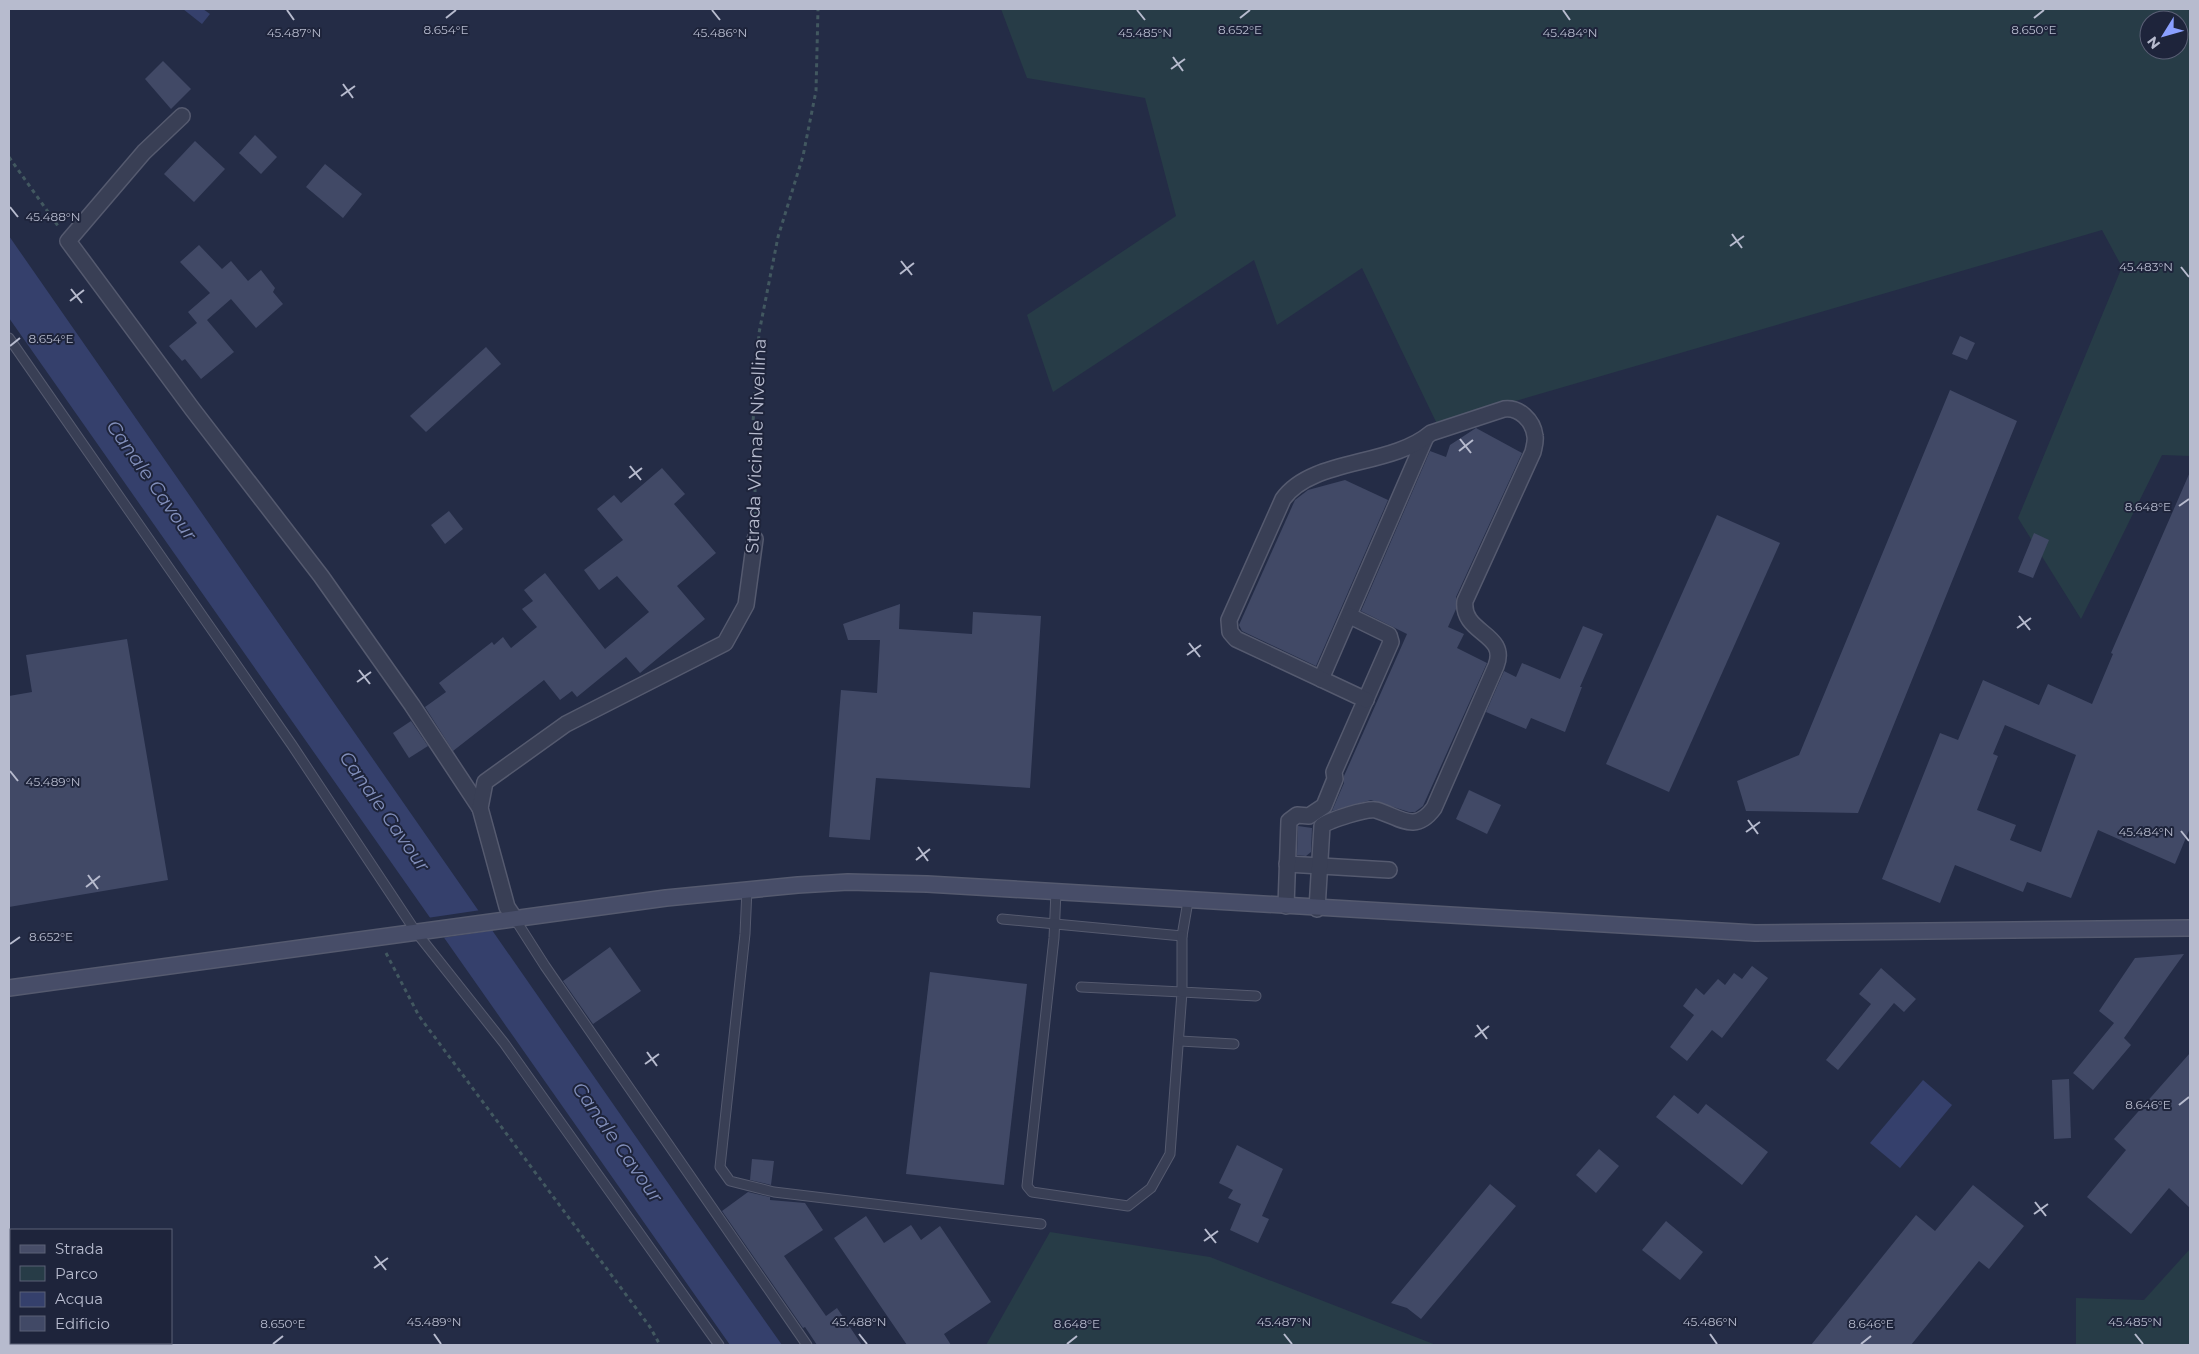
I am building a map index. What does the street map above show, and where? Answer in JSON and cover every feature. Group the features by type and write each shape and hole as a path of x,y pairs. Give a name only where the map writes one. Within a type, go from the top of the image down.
{"street":[{"path":"182,116 144,152 68,241 193,410 321,576 412,705 480,808"},
{"path":"1317,909 1322,826 1328,821 1374,809 1403,821 1415,823 1428,816 1434,808 1500,656 1493,642 1468,619 1464,609 1465,602 1533,452 1536,437 1531,424 1522,413 1511,408 1431,433 1386,456 1348,463 1292,487 1283,498 1229,620 1230,632 1236,639 1366,700"},
{"path":"1321,679 1350,616 1424,438"},
{"name":"Strada Vicinale Nivellina","path":"515,919 507,907 480,808 485,782 566,724 725,643 746,605 755,539"},
{"path":"1286,906 1288,821 1296,815 1309,816 1324,806 1335,779 1334,772 1391,642 1389,635 1350,616"},
{"path":"1287,864 1389,870"},
{"path":"9,988 747,888 848,882 927,884 1317,909 1755,933 2190,928"}],"lane":[{"path":"9,338 423,931 719,1345"},
{"path":"747,888 745,934 720,1167 730,1181 774,1192 1041,1224"},
{"path":"1056,892 1027,1186 1032,1192 1128,1206 1150,1188 1170,1154 1180,1040 1182,936 1188,901"},
{"path":"515,919 544,966 807,1345"},
{"path":"1002,919 1182,936"},
{"path":"1081,987 1256,996"},
{"path":"1180,1040 1234,1044"}],"path":[{"name":"Strada Vicinale Nivellina","path":"755,539 753,422 759,332 778,237 803,156 816,91 818,9"},
{"path":"9,157 68,241"},
{"path":"378,937 419,1016 639,1311 660,1345"}],"green space":[{"path":"1001,9 2190,9 2190,456 2162,455 2081,619 2018,518 2122,267 2102,230 1437,424 1362,268 1277,325 1254,260 1053,392 1027,315 1176,216 1145,98 1027,78"},
{"path":"1050,1232 1210,1257 1436,1345 986,1345"},
{"path":"2190,1249 2190,1345 2076,1345 2076,1298 2144,1300"}],"water":[{"path":"183,9 203,9 210,14 202,24"},
{"name":"Canale Cavour","path":"9,236 782,1345 730,1345 9,318"},
{"path":"1923,1080 1952,1105 1900,1168 1870,1143"}],"pier":[{"path":"481,910 495,930 441,938 427,918"}],"building":[{"path":"163,61 191,89 171,109 145,79"},
{"path":"255,135 277,157 261,174 239,153"},
{"path":"195,141 225,169 194,202 164,174"},
{"path":"325,164 362,194 343,218 306,187"},
{"path":"199,245 222,269 231,261 248,281 261,270 275,288 273,292 283,304 256,328 231,299 207,320 234,352 201,379 185,359 182,361 169,346 197,323 188,312 210,293 180,262"},
{"path":"1960,336 1975,343 1967,360 1952,354"},
{"path":"486,347 501,364 426,432 410,416"},
{"path":"1950,390 2017,421 1858,813 1746,811 1737,781 1799,755"},
{"path":"1476,428 1522,453 1456,597 1456,609 1448,627 1464,634 1457,648 1487,663 1423,806 1415,812 1409,812 1371,800 1332,811 1344,783 1344,776 1407,634 1361,611 1430,451 1446,457 1450,445"},
{"path":"662,468 685,494 674,504 716,553 677,586 705,619 640,673 626,657 577,697 572,691 560,700 544,680 453,751 425,707 446,692 439,683 492,642 494,645 503,637 511,648 537,627 522,609 533,601 524,590 545,573 605,649 649,612 617,576 599,590 584,570 623,540 597,509 614,495 621,503"},
{"path":"2190,472 2190,828 2175,864 2098,830 2071,898 2027,882 2023,892 1955,865 1940,903 1882,879 1940,733 1958,740 1983,680 2039,705 2048,684 2092,704 2113,654 2111,653","holes":["2005,725 2076,755 2041,852 2010,840 2016,825 1977,810 1998,756 1993,754"]},
{"path":"1345,480 1388,500 1316,666 1242,631 1239,625 1295,500 1308,490"},
{"path":"449,511 463,529 445,544 431,525"},
{"path":"1717,515 1780,543 1669,792 1606,764"},
{"path":"2034,533 2049,540 2033,578 2018,572"},
{"path":"900,604 899,629 972,634 973,612 1041,616 1030,788 876,778 870,840 829,837 841,690 877,693 880,640 848,640 843,624"},
{"path":"1583,626 1603,634 1580,687 1582,687 1565,732 1531,718 1526,729 1486,712 1504,671 1516,677 1522,663 1560,679"},
{"path":"127,639 168,880 9,907 9,696 32,692 26,655"},
{"path":"411,721 428,746 409,758 393,733"},
{"path":"1469,790 1501,805 1487,834 1456,819"},
{"path":"1298,826 1312,828 1311,852 1306,856 1297,855"},
{"path":"610,947 641,991 593,1024 563,981"},
{"path":"2184,954 2124,1038 2131,1045 2093,1090 2073,1073 2114,1023 2099,1011 2135,958"},
{"path":"1752,966 1768,978 1722,1038 1712,1030 1687,1061 1670,1047 1694,1015 1683,1006 1696,988 1704,995 1718,979 1725,985 1734,973 1742,979"},
{"path":"1881,968 1916,999 1904,1012 1894,1003 1838,1070 1826,1060 1871,1004 1859,994"},
{"path":"930,972 1027,984 1004,1185 906,1174"},
{"path":"2190,1053 2190,1208 2169,1188 2131,1234 2087,1197 2126,1150 2114,1139"},
{"path":"2069,1079 2071,1138 2054,1139 2052,1080"},
{"path":"1674,1095 1698,1114 1706,1104 1768,1152 1742,1185 1656,1117"},
{"path":"1237,1145 1283,1169 1262,1216 1269,1219 1258,1243 1230,1230 1241,1204 1228,1198 1233,1190 1219,1183"},
{"path":"1599,1149 1619,1166 1596,1193 1576,1175"},
{"path":"752,1159 774,1161 771,1185 750,1180"},
{"path":"1490,1184 1516,1206 1421,1319 1407,1308 1391,1303"},
{"path":"1973,1185 2024,1226 1989,1269 1979,1261 1911,1345 1811,1345 1916,1215 1935,1231"},
{"path":"748,1192 770,1197 770,1200 805,1203 823,1230 784,1256 826,1316 837,1308 862,1345 817,1345 805,1327 803,1328 722,1211"},
{"path":"866,1216 884,1243 911,1225 921,1240 940,1226 991,1302 944,1334 951,1345 907,1345 834,1238"},
{"path":"1666,1221 1703,1252 1680,1280 1642,1250"}]}
